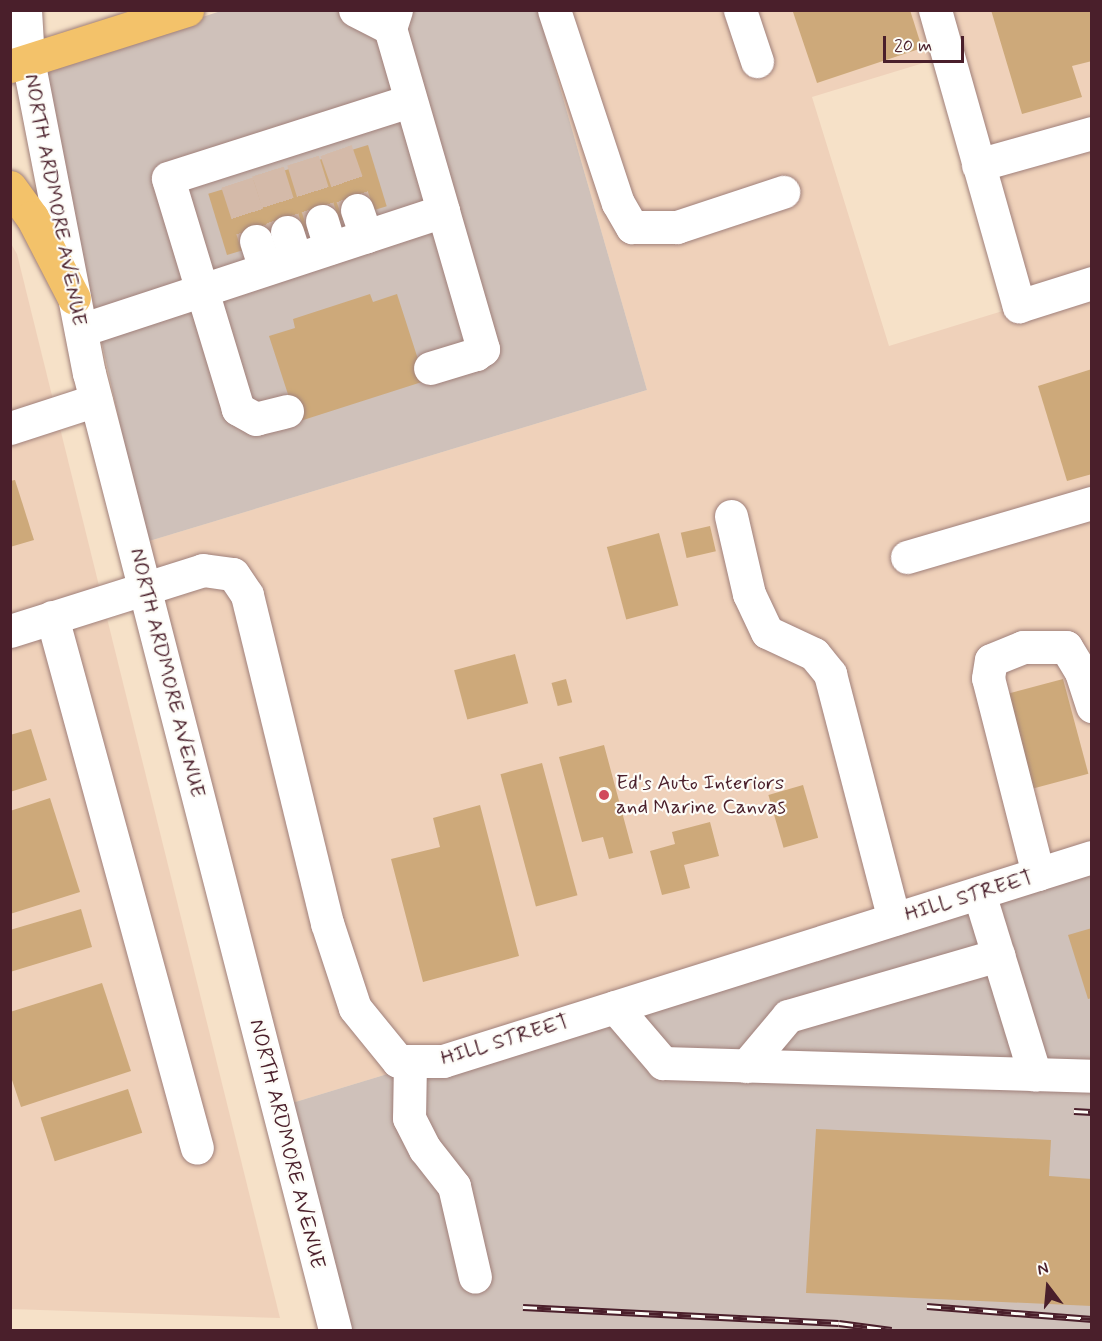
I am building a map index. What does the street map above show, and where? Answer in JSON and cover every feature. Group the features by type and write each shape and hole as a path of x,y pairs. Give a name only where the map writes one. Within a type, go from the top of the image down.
{"main road":[{"path":"19,63 187,10"},
{"path":"10,187 32,217 74,298"}],"street":[{"name":"NORTH ARDMORE AVENUE","path":"25,10 19,63 96,400 335,1330"},
{"path":"355,10 393,19 410,101 483,349 429,368"},
{"path":"554,10 618,203 632,227 677,227 783,192"},
{"path":"740,10 757,62"},
{"path":"934,10 1018,306 1092,283"},
{"path":"287,411 256,419 245,416 238,409 199,291 168,178 233,170 332,139 410,101"},
{"path":"978,165 1092,133"},
{"path":"81,330 199,291 260,255 361,223 443,211"},
{"path":"10,428 96,400"},
{"path":"907,557 1092,503"},
{"path":"730,516 749,594 767,632 814,654 830,674 894,920"},
{"name":"HILL STREET","path":"144,587 203,570 233,574 246,595 327,923 355,1008 398,1061 443,1061 1092,857"},
{"path":"10,631 144,587"},
{"path":"52,617 197,1148"},
{"path":"1038,874 988,678 991,660 1023,647 1066,647 1082,672 1092,706"},
{"path":"979,893 1035,1075"},
{"path":"746,1066 788,1016 998,955"},
{"path":"615,1007 663,1063 1092,1077"},
{"path":"410,1062 409,1118 425,1149 453,1186 475,1277"}],"shaded area":[{"path":"221,11 538,11 647,390 146,542 41,69"},
{"path":"538,11 933,11 943,57 812,97 889,346 1022,305 939,11 1091,11 1091,860 292,1103 146,542 647,390"},
{"path":"10,242 17,254 280,1318 11,1309"},
{"path":"1091,860 1091,1330 352,1330 292,1103"}],"building":[{"path":"910,10 922,48 817,83 793,12"},
{"path":"991,10 1092,10 1092,61 1072,66 1082,97 1022,114"},
{"path":"368,145 387,206 227,255 208,194"},
{"path":"370,294 373,302 397,294 425,381 297,422 269,336 295,328 293,319"},
{"path":"1092,369 1092,474 1067,481 1038,386"},
{"path":"15,480 34,540 10,547 10,481"},
{"path":"710,526 716,551 687,558 681,533"},
{"path":"659,533 678,605 626,619 607,547"},
{"path":"515,654 528,703 467,720 454,670"},
{"path":"566,679 572,702 558,706 552,683"},
{"path":"1063,679 1088,774 1028,790 1002,695"},
{"path":"31,729 47,780 10,792 10,735"},
{"path":"604,745 633,853 609,859 603,837 582,842 559,757"},
{"path":"542,763 577,895 536,906 500,774"},
{"path":"803,785 818,838 784,848 768,795"},
{"path":"50,798 80,892 10,914 10,811"},
{"path":"480,805 519,956 423,982 391,859 440,847 433,818"},
{"path":"710,822 719,856 684,865 690,888 662,895 650,851 675,844 672,832"},
{"path":"81,909 92,947 10,972 10,930"},
{"path":"1092,928 1092,998 1088,999 1068,935"},
{"path":"102,983 131,1071 21,1107 10,1074 10,1012"},
{"path":"128,1089 142,1133 55,1161 41,1117"},
{"path":"816,1129 1051,1140 1049,1176 1092,1179 1092,1306 806,1293"}],"tunnel":[{"path":"336,150 357,210"},
{"path":"303,160 322,221"},
{"path":"268,171 287,232"},
{"path":"237,182 256,241"}],"railway":[{"path":"1074,1111 1092,1112"},
{"path":"927,1306 1092,1319"},
{"path":"523,1307 839,1323 892,1330"}],"place":[{"name":"Ed's Auto Interiors and Marine Canvas","path":"604,795"}]}
